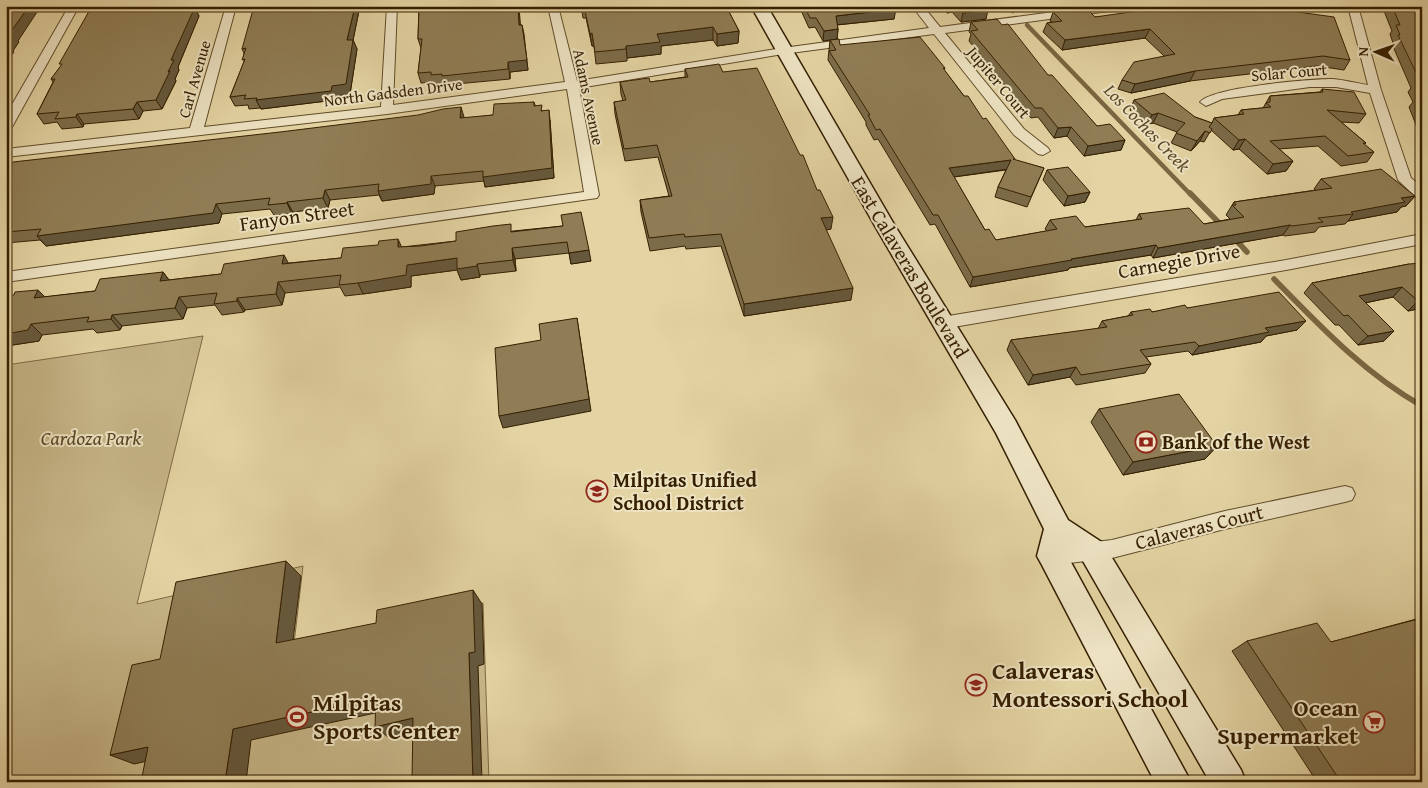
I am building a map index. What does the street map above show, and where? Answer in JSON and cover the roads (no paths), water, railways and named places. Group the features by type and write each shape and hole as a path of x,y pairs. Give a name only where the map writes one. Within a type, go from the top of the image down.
{"main road":[{"name":"East Calaveras Boulevard","path":"759,6 942,323 1006,427 1055,542 1174,782"},
{"name":"East Calaveras Boulevard","path":"1055,542 1093,552 1230,782"}],"street":[{"path":"6,127 74,6"},
{"name":"Carl Avenue","path":"196,131 232,6"},
{"path":"387,110 392,6"},
{"name":"Adams Avenue","path":"553,6 572,85 592,195"},
{"name":"Jupiter Court","path":"917,6 1020,132 1043,151"},
{"name":"North Gadsden Drive","path":"6,153 387,110 572,85 783,50 1124,6"},
{"path":"1352,6 1375,90 1405,180 1422,195"},
{"name":"Solar Court","path":"1206,102 1220,96 1310,82 1375,90"},
{"name":"Fanyon Street","path":"6,277 592,195"},
{"name":"Carnegie Drive","path":"942,323 1286,265 1422,239"},
{"name":"Calaveras Court","path":"1093,552 1345,494"}],"waterway":[{"name":"Los Coches Creek","path":"1009,6 1013,11"},
{"name":"Los Coches Creek","path":"1027,25 1191,195"},
{"name":"Los Coches Creek","path":"1190,193 1223,227"},
{"name":"Los Coches Creek","path":"1233,237 1247,252"},
{"name":"Los Coches Creek","path":"1274,279 1362,364 1422,406"}],"place":[{"name":"Bank of the West","path":"1146,442"},
{"name":"Milpitas Unified School District","path":"597,491"},
{"name":"Calaveras Montessori School","path":"976,685"},
{"name":"Milpitas Sports Center","path":"297,717"},
{"name":"Ocean Supermarket","path":"1374,722"}],"park label":[{"name":"Cardoza Park","path":"91,438"}]}
